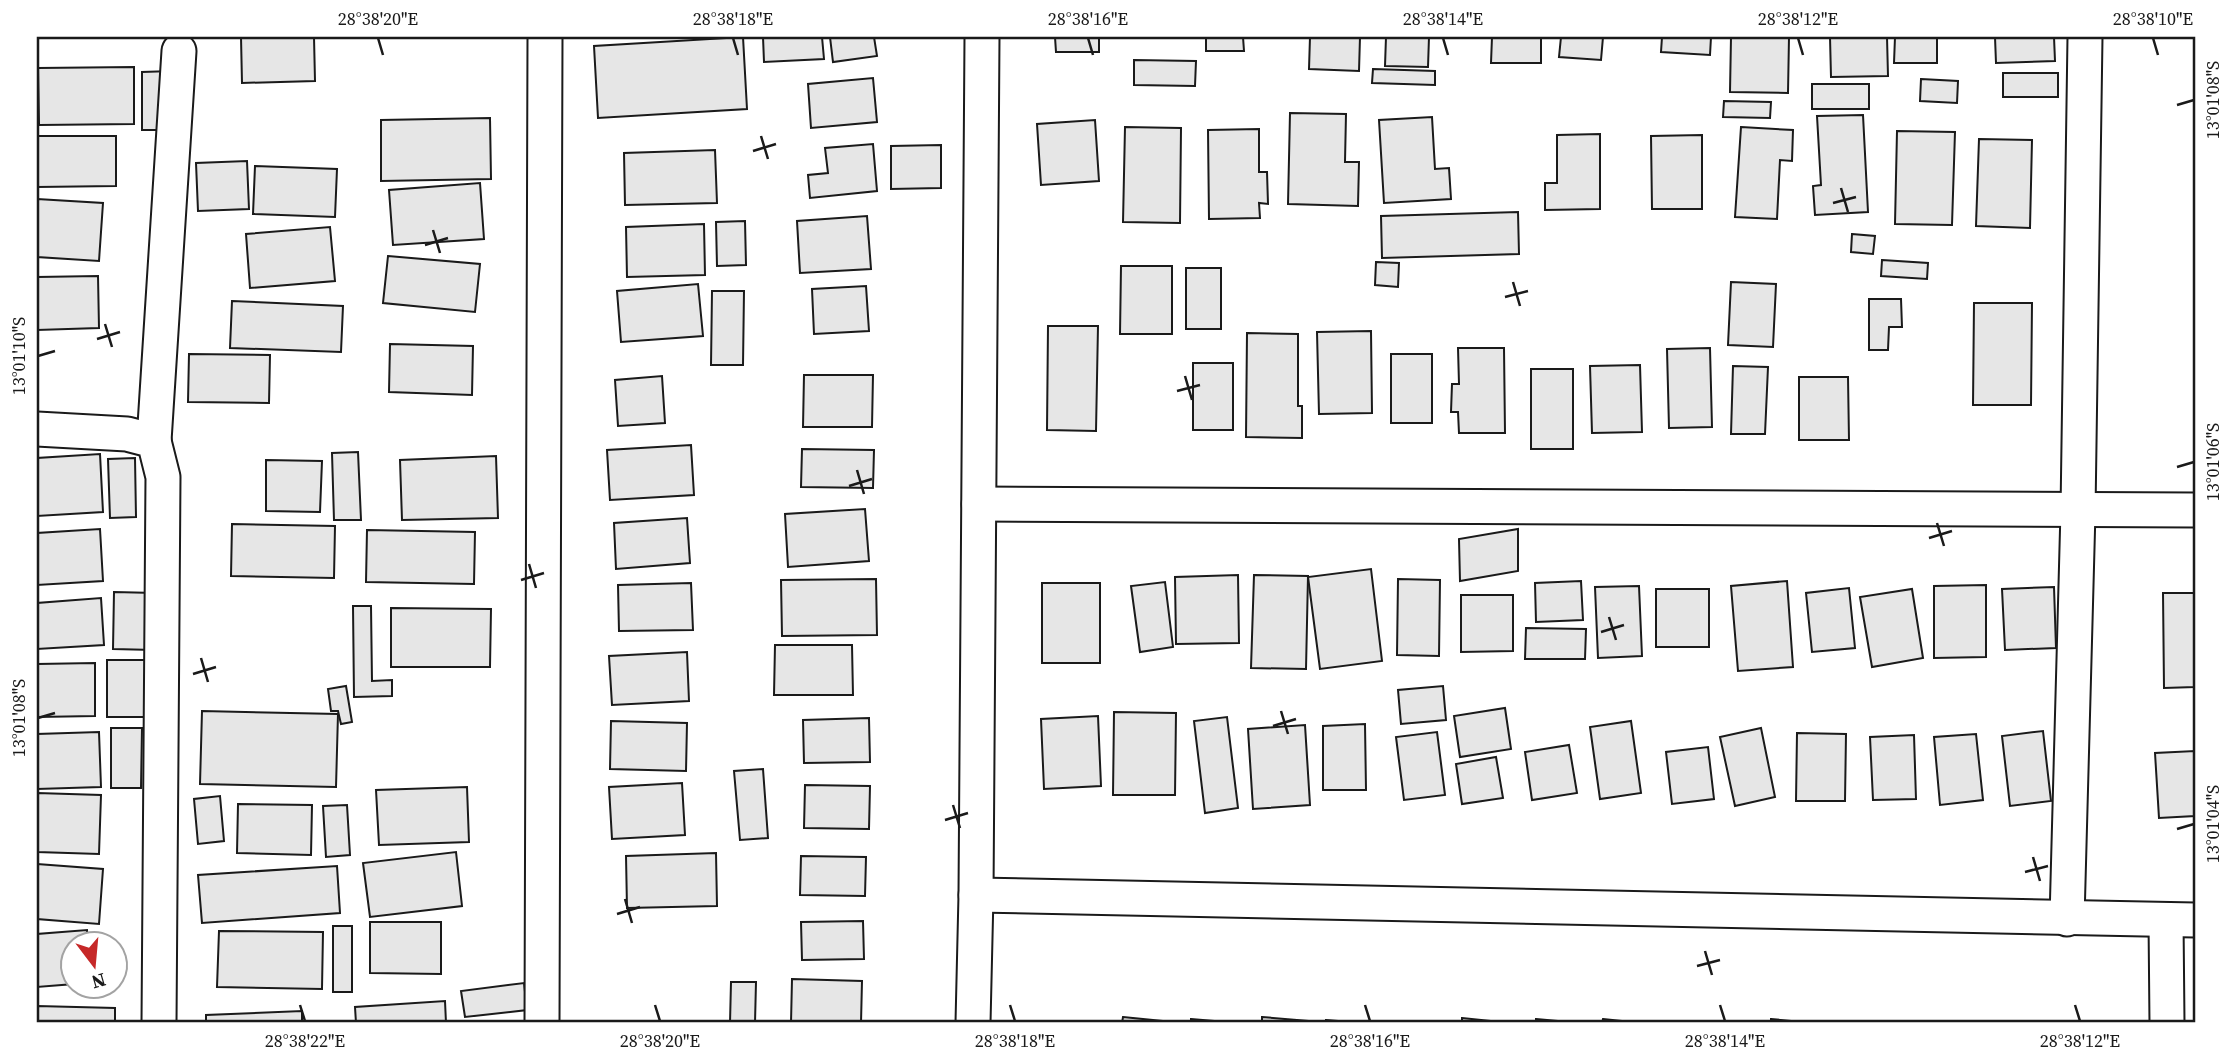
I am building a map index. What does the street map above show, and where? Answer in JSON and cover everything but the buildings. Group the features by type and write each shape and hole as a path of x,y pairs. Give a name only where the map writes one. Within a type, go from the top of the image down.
{"street":[{"path":"542,1023 545,37"},
{"path":"973,1023 982,37"},
{"path":"2067,919 2078,511 2085,37"},
{"path":"159,1023 163,477 154,441 178,51"},
{"path":"37,429 127,434 154,441"},
{"path":"979,504 2195,510"},
{"path":"976,895 2181,920 2167,1023"}]}
